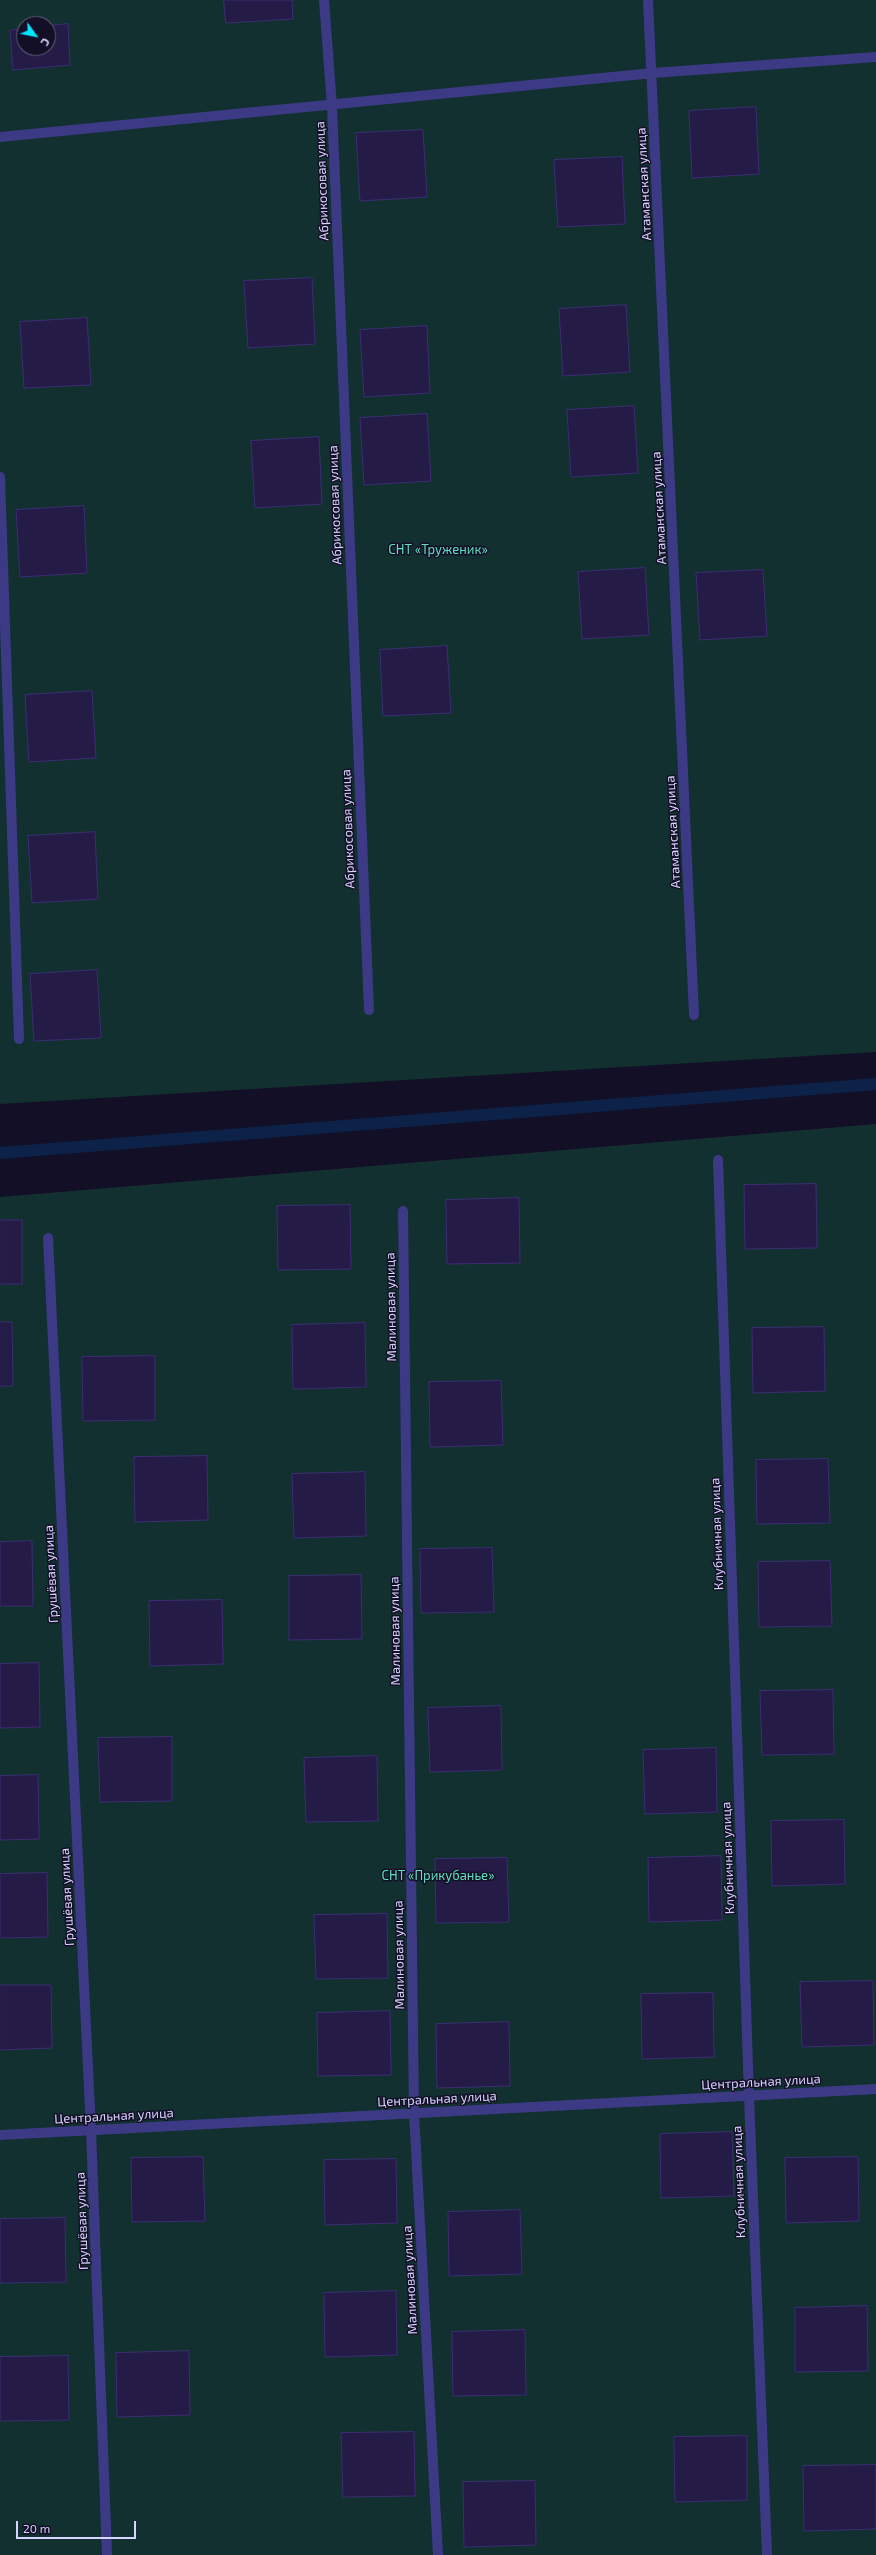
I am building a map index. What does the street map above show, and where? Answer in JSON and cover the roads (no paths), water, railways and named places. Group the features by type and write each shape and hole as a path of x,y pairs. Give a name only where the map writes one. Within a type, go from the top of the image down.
{"street":[{"name":"Абрикосовая улица","path":"324,0 332,106 369,1010"},
{"name":"Атаманская улица","path":"648,0 653,73 694,1015"},
{"path":"0,137 332,106 653,73 876,56"},
{"path":"0,477 19,1039"},
{"name":"Клубничная улица","path":"718,1160 749,2096 767,2555"},
{"name":"Малиновая улица","path":"403,1210 414,2113 438,2555"},
{"name":"Грушёвая улица","path":"48,1238 91,2130 108,2555"},
{"name":"Центральная улица","path":"0,2136 876,2089"}],"waterway":[{"path":"0,1153 876,1084"}],"park label":[{"name":"СНТ «Труженик»","path":"438,550"},
{"name":"СНТ «Прикубанье»","path":"438,1876"}]}
